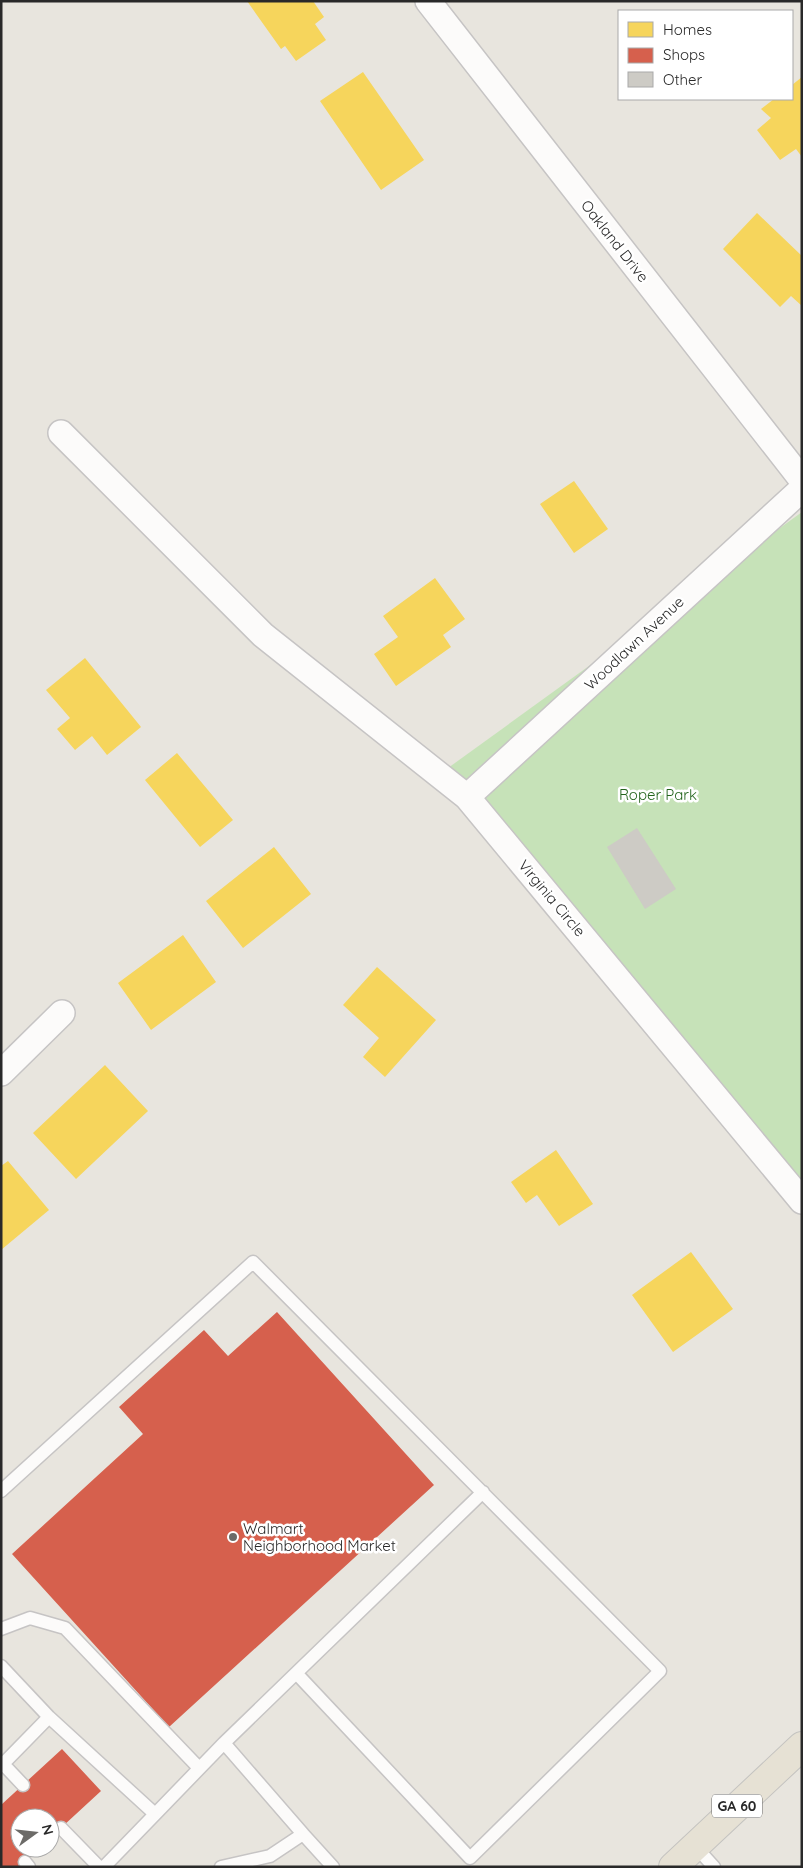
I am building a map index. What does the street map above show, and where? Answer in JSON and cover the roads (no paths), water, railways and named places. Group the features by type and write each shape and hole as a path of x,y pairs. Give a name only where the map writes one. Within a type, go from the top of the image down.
{"highway":[{"name":"GA 60","path":"673,1867 802,1746"}],"street":[{"name":"Oakland Drive","path":"428,1 802,480"},
{"name":"Virginia Circle","path":"61,433 263,635 467,796 802,1200"},
{"name":"Woodlawn Avenue","path":"467,796 802,490"},
{"path":"1,1073 62,1013"}],"lane":[{"path":"1,1491 252,1262 660,1671 470,1858 297,1674"},
{"path":"104,1867 224,1743 483,1492"},
{"path":"1,1629 30,1618 65,1628 200,1768"},
{"path":"1,1666 49,1717 155,1814"},
{"path":"23,1785 2,1765 49,1717"},
{"path":"224,1743 333,1867"},
{"path":"61,1828 99,1867"},
{"path":"221,1867 270,1856 303,1834"},
{"path":"695,1846 714,1867"}],"place":[{"name":"Walmart Neighborhood Market","path":"233,1537"}],"park label":[{"name":"Roper Park","path":"658,794"}]}
